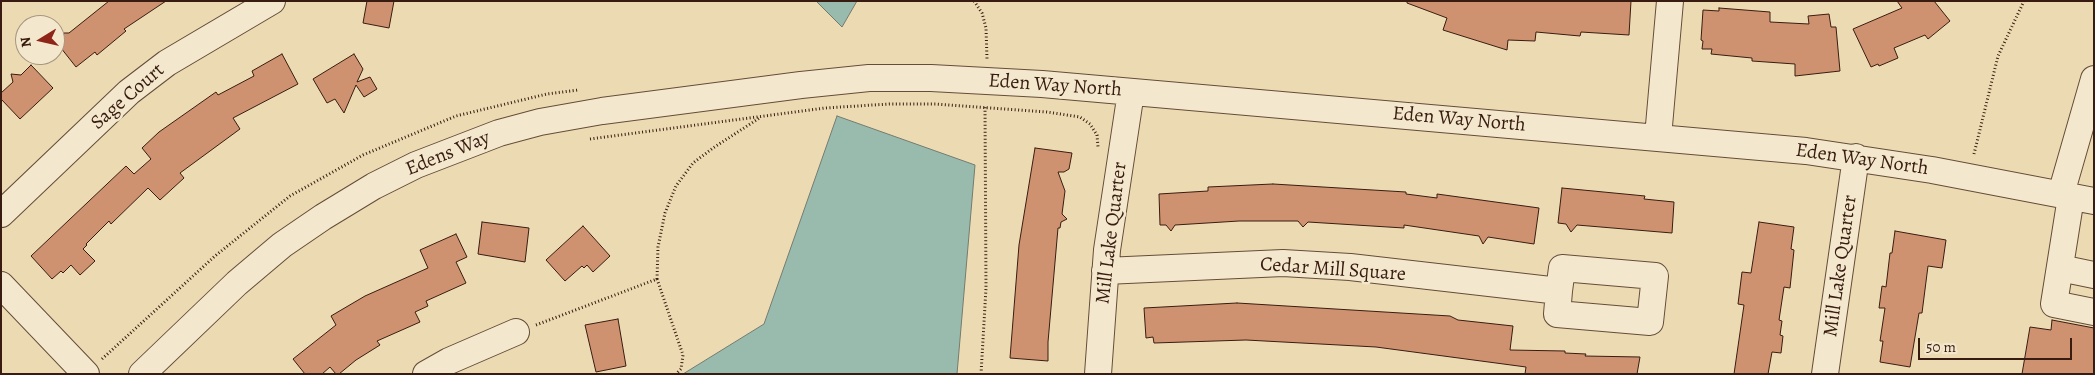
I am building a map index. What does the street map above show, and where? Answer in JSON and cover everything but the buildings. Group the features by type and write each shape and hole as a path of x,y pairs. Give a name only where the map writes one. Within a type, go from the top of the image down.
{"street":[{"name":"Sage Court","path":"1,214 129,92 167,63 272,1"},
{"path":"1658,137 1670,1"},
{"name":"Eden Way North","path":"820,83 869,78 932,78 1131,92 1658,137 1856,157 2075,197"},
{"path":"2094,79 2075,197 2054,304 2094,312"},
{"name":"Edens Way","path":"142,374 236,282 282,245 374,186 416,165 499,133 540,122 602,111 820,83"},
{"name":"Mill Lake Quarter","path":"1098,374 1105,271 1131,92"},
{"name":"Mill Lake Quarter","path":"1825,374 1856,157"},
{"name":"Cedar Mill Square","path":"1105,271 1283,263 1350,267 1560,291"},
{"path":"2060,268 2094,275"},
{"path":"1,285 86,374"},
{"path":"426,374 449,361 516,332"}],"path":[{"path":"1972,160 1998,56 2024,1"},
{"path":"590,139 825,108 889,104 936,104 1047,112 1080,118 1090,124 1096,135 1097,152"},
{"path":"981,374 986,288 985,107"},
{"path":"676,374 681,369 683,355 657,279 658,247 666,213 676,186 693,163 762,116"},
{"path":"545,322 657,279"}],"shaded area":[{"path":"816,1 857,1 842,27"},
{"path":"837,116 975,165 957,374 683,374 764,324"}]}
